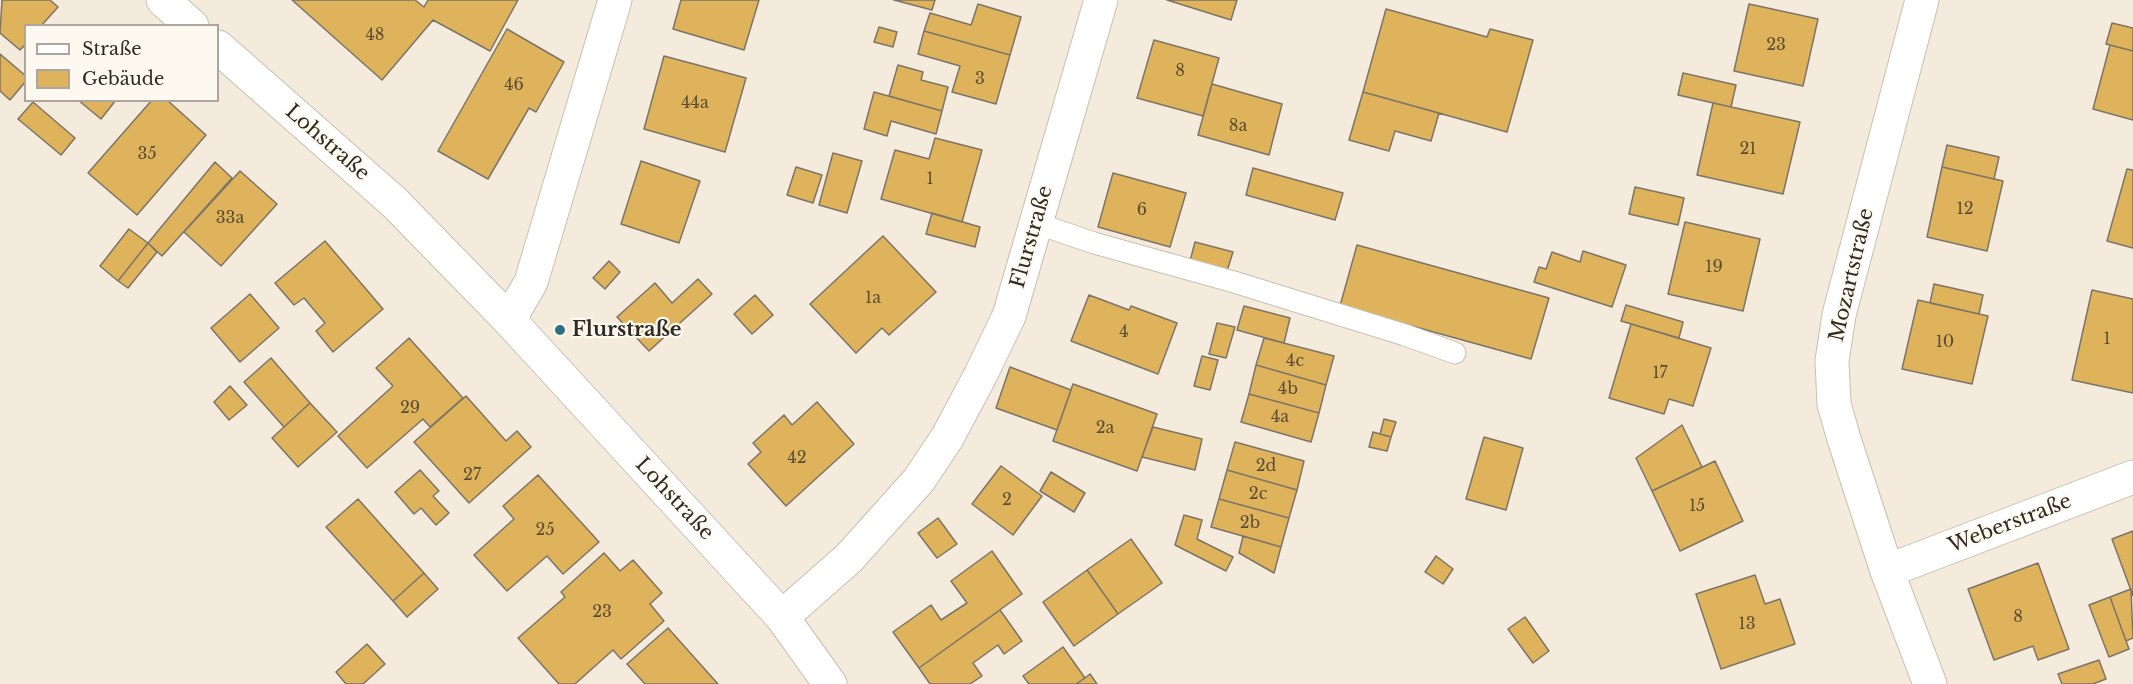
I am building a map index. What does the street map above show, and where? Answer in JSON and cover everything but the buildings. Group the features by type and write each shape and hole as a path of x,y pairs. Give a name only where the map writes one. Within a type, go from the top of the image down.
{"street":[{"path":"163,0 190,24"},
{"path":"509,320 531,282 615,0"},
{"name":"Flurstraße","path":"782,617 849,558 890,515 919,480 947,438 1009,316 1101,0"},
{"name":"Mozartstraße","path":"1922,0 1839,315 1832,361 1834,404 1887,571 1930,684"},
{"name":"Lohstraße","path":"219,48 395,203 509,320 782,617 830,684"},
{"name":"Weberstraße","path":"1887,571 2133,477"}],"lane":[{"path":"1036,223 1094,243 1234,282 1405,335 1455,353"}],"place":[{"name":"Flurstraße","path":"560,330"}]}
